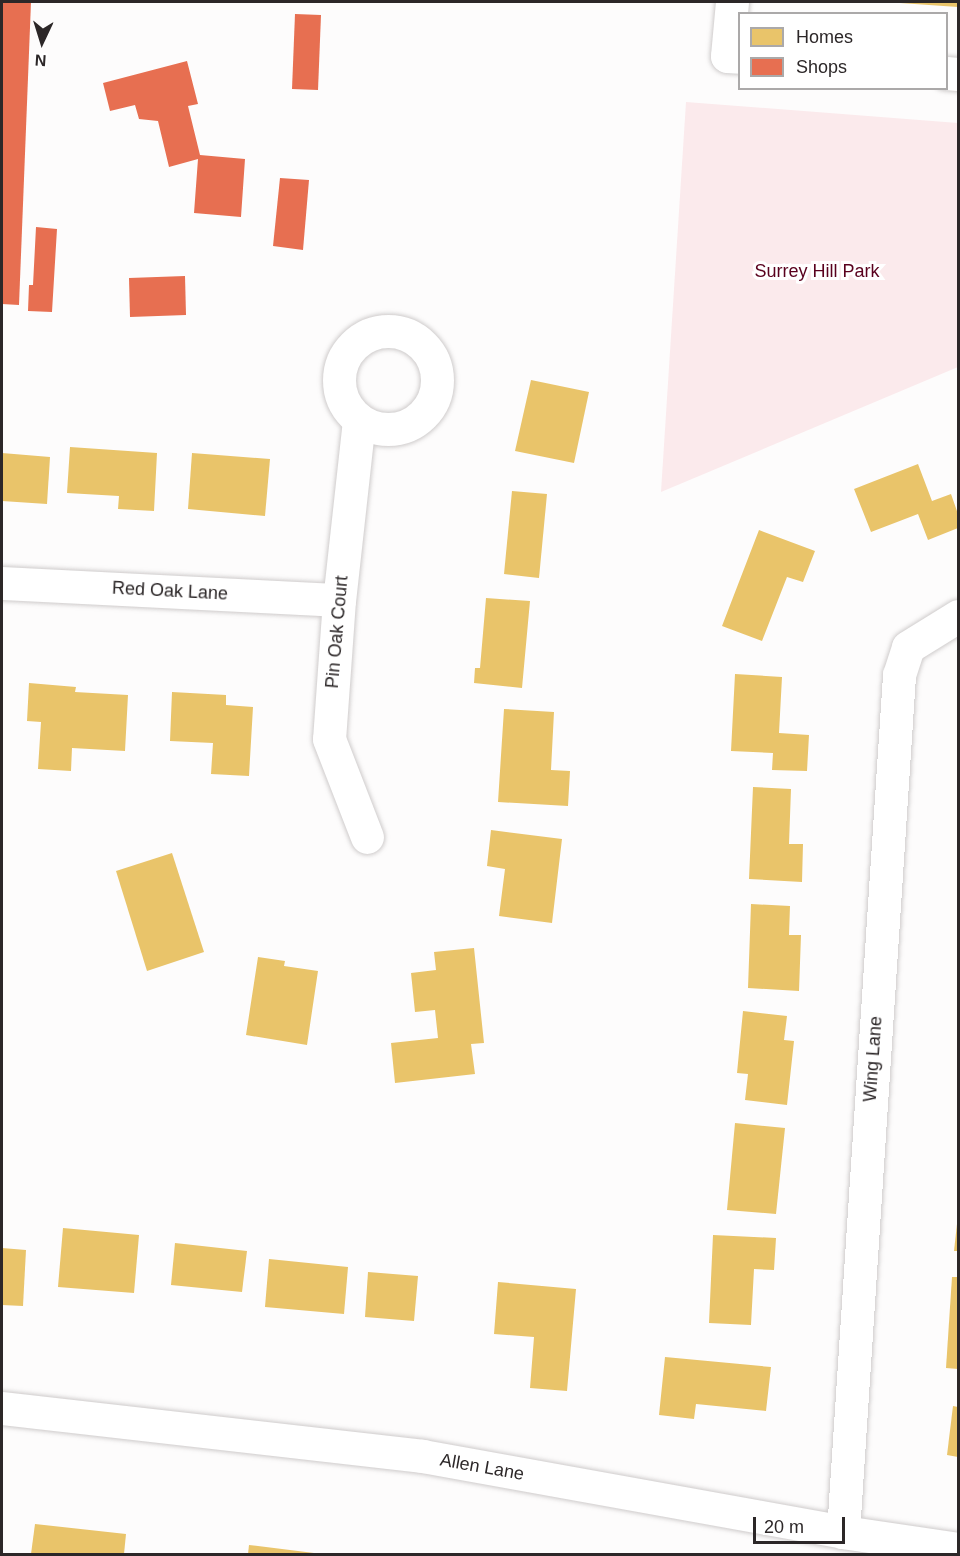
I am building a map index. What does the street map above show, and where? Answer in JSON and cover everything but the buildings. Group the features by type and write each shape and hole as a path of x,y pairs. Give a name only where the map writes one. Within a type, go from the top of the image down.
{"street":[{"path":"732,2 727,56 738,57"},
{"name":"Pin Oak Court","path":"359,420 339,600 329,739 367,837"},
{"name":"Red Oak Lane","path":"2,583 339,600"},
{"name":"Wing Lane","path":"843,1532 899,675 908,646 958,616"},
{"name":"Allen Lane","path":"2,1408 422,1456 843,1532 958,1549"}],"green space":[{"name":"Surrey Hill Park","path":"686,102 958,123 958,367 661,492"}]}
